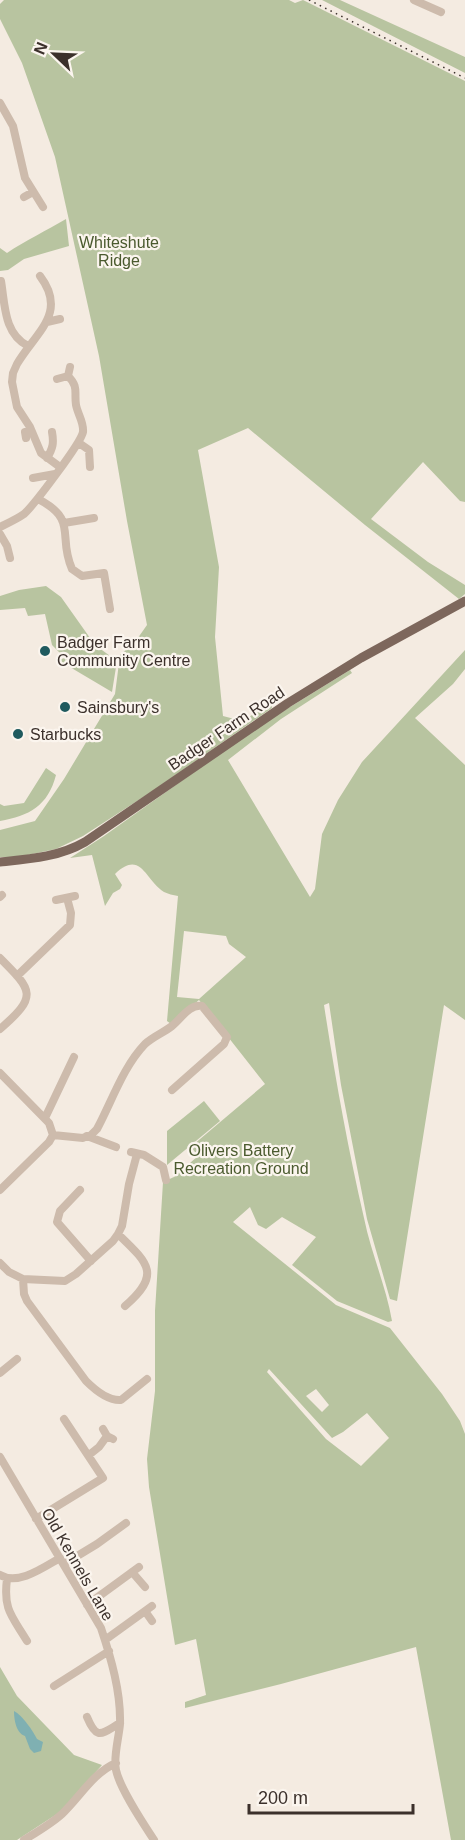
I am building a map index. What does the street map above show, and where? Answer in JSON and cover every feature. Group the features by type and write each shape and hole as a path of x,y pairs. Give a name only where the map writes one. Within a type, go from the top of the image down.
{"main road":[{"name":"Badger Farm Road","path":"0,862 29,860 59,854 86,842 288,703 362,658 465,601"}],"street":[{"path":"414,0 441,12"},
{"path":"0,104 13,126 23,170 33,192 44,206 34,213"},
{"path":"24,197 33,192"},
{"path":"41,275 49,288 53,304 52,313 10,372 17,407 28,435 58,470"},
{"path":"1,281 9,325 19,341 28,346"},
{"path":"47,322 60,319"},
{"path":"68,376 70,367"},
{"path":"57,379 68,376"},
{"path":"0,527 22,515 38,499 79,443 83,426 77,411 74,383 68,376"},
{"path":"4,388 13,387"},
{"path":"6,410 17,407"},
{"path":"47,458 54,442 52,432"},
{"path":"79,443 89,450 90,467"},
{"path":"33,478 58,470"},
{"path":"38,499 61,515 72,569 82,576 103,571 110,609"},
{"path":"64,523 94,518"},
{"path":"0,534 7,546 10,558"},
{"path":"17,976 70,925 71,897 56,900"},
{"path":"0,958 25,984 28,992 26,1002 0,1029"},
{"path":"53,1134 83,1138 90,1136 97,1129 136,1055 146,1044 172,1026 192,1008 202,1005 227,1037 224,1044 172,1090"},
{"path":"45,1118 74,1057"},
{"path":"0,1073 45,1118 53,1134"},
{"path":"0,1190 49,1142 53,1134"},
{"path":"87,1136 116,1147"},
{"path":"0,1263 9,1272 23,1278 65,1281 76,1275 118,1234 134,1153 149,1157 163,1167 166,1180"},
{"path":"80,1190 60,1211 57,1221 91,1260"},
{"path":"118,1234 144,1262 148,1274 144,1288 125,1306"},
{"path":"23,1278 27,1301 86,1382 95,1390 102,1392 111,1400 121,1400 147,1379"},
{"path":"0,1373 17,1359"},
{"path":"36,1519 103,1478 64,1419"},
{"path":"89,1455 108,1435"},
{"name":"Old Kennels Lane","path":"0,1457 62,1561 105,1640 117,1692 120,1723 116,1763"},
{"path":"27,1641 7,1608 4,1577 23,1577 62,1561 97,1544 126,1523"},
{"path":"87,1605 136,1570 145,1587"},
{"path":"105,1640 152,1606"},
{"path":"145,1611 152,1621"},
{"path":"54,1686 109,1651"},
{"path":"87,1717 92,1730 97,1733 104,1732 120,1723"},
{"path":"24,1840 62,1815 96,1776 116,1763 116,1770 134,1807 154,1840"}],"green space":[{"name":"Whiteshute Ridge","path":"4,0 289,0 295,3 303,0 465,81 465,502 460,501 423,462 371,519 428,562 465,585 465,594 459,599 248,428 198,450 219,567 215,637 223,716 242,721 271,704 272,708 83,836 56,849 18,857 0,857 0,830 35,821 64,779 115,694 120,655 135,642 147,625 99,356 55,157 22,63 0,19 0,4"},
{"path":"322,0 340,0 465,57 465,73"},
{"path":"66,219 69,246 24,259 8,270 0,271 0,248 7,253"},
{"path":"46,586 61,597 95,645 117,661 112,692 58,660 65,658 52,645 45,614 28,616 25,608 0,610 0,596 19,590"},
{"name":"Olivers Battery Recreation Ground","path":"465,650 465,669 453,684 415,718 465,765 465,1020 444,1005 397,1301 390,1299 367,1219 341,1085 329,1003 324,1005 358,1192 392,1321 388,1322 337,1301 292,1265 316,1237 282,1217 266,1229 258,1225 250,1207 233,1222 336,1305 390,1328 442,1394 460,1421 465,1434 465,1840 451,1840 416,1647 185,1708 185,1702 206,1695 196,1639 175,1645 149,1487 147,1459 155,1391 155,1311 163,1182 174,1177 198,1156 192,1148 193,1145 265,1084 199,1000 171,1024 167,1021 178,896 164,892 142,869 131,865 115,874 122,885 113,893 105,906 92,855 70,858 256,728 350,670 352,673 281,719 228,760 310,897 315,889 322,834 338,800 362,762","holes":["184,931 226,936 229,944 246,957 199,999 177,997","269,1369 332,1438 367,1413 389,1438 361,1466 326,1439 267,1372","316,1389 329,1405 322,1412 306,1396"]},
{"path":"46,768 56,775 48,795 42,802 36,808 20,816 0,821 0,804 4,806 24,803"},
{"path":"204,1101 220,1121 167,1165 167,1131"},
{"path":"0,1667 17,1696 74,1755 102,1765 60,1812 17,1840 0,1840"}],"water":[{"path":"14,1711 21,1716 37,1739 43,1742 41,1751 34,1753 30,1749 25,1736 15,1722"}],"railway":[{"path":"309,0 465,78"}],"place":[{"name":"Badger Farm Community Centre","path":"45,651"},
{"name":"Sainsbury's","path":"65,707"},
{"name":"Starbucks","path":"18,734"}]}
